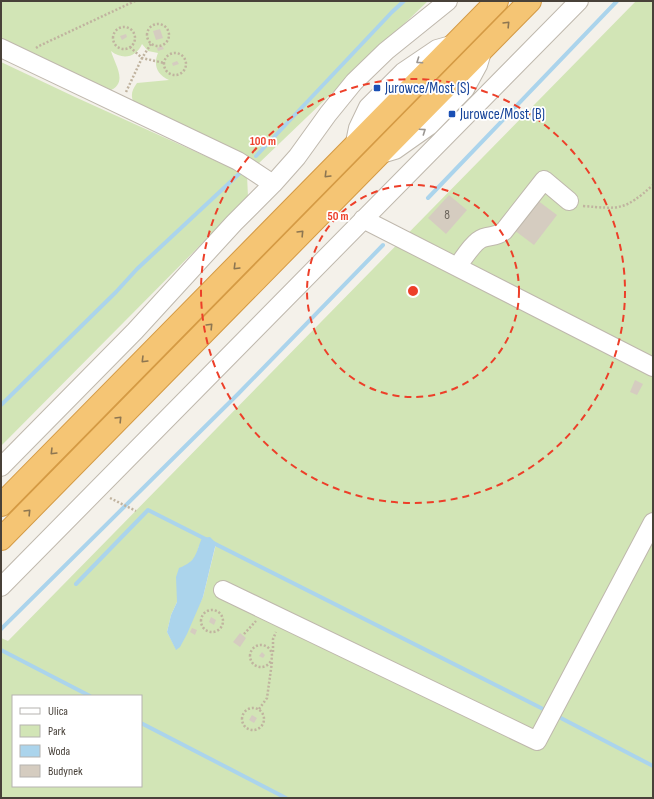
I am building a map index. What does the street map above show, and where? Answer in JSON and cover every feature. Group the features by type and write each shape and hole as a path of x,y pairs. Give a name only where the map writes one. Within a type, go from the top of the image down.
{"highway":[{"path":"1,505 497,1"},
{"path":"1,539 530,1"}],"street":[{"path":"1,466 136,331 234,223 273,184 297,157 328,114 354,82 386,51 448,1"},
{"path":"1,587 579,1"},
{"path":"1,48 238,160 273,184"},
{"path":"457,267 476,243 482,238 497,236 504,231 544,180 568,201"},
{"path":"363,219 653,368"},
{"path":"223,590 538,741 653,522"}],"path":[{"path":"31,62 35,49 39,46 135,1"},
{"path":"156,24 163,25 168,31 169,35 167,42 161,46 154,46 151,44 147,38 147,31 156,24"},
{"path":"126,27 133,30 135,34 135,42 130,47 120,49 114,44 113,34 118,28 126,27"},
{"path":"120,105 142,58 151,44"},
{"path":"130,47 142,58 164,63"},
{"path":"173,53 181,54 184,56 186,67 182,73 175,75 168,73 164,67 164,63 167,56 173,53"},
{"path":"568,201 581,206 619,208 638,198 653,185"},
{"path":"120,504 136,511"},
{"path":"207,611 218,611 223,617 223,624 216,632 208,631 201,624 202,617 207,611"},
{"path":"259,709 267,698 273,656 273,639 282,619"},
{"path":"272,660 268,665 257,667 252,662 250,655 253,648 260,645 267,646 272,652 273,656"},
{"path":"248,709 259,709 264,715 264,723 260,729 249,730 242,722 242,715 248,709"}],"green space":[{"path":"1,1 428,1 258,164 134,103 132,93 137,83 169,80 165,78 157,69 156,62 158,53 148,51 142,44 136,52 128,56 120,56 111,51 119,73 119,79 115,88 109,91 1,41"},
{"path":"636,1 653,1 653,798 1,798 1,638 8,641","holes":["216,544 203,597 176,649 167,632 171,615 177,602 178,591 189,564 196,556 199,546"]},
{"path":"1,62 247,175 248,197 1,446"}],"water":[{"path":"210,537 216,543 203,597 187,634 180,647 176,650 167,632 171,615 177,602 176,577 179,568 189,563 195,556 202,538"}],"building":[{"path":"160,29 163,38 156,40 153,31"},
{"path":"126,34 127,37 122,40 120,36"},
{"path":"162,46 164,49 158,51 157,48"},
{"path":"177,61 179,64 173,66 172,63"},
{"path":"449,195 467,210 446,234 428,218"},
{"path":"537,200 557,215 534,245 514,230"},
{"path":"635,380 643,384 637,395 630,392"},
{"path":"211,617 216,620 214,625 209,622"},
{"path":"192,628 197,630 195,635 190,632"},
{"path":"240,633 246,638 240,647 233,642"},
{"path":"262,652 265,655 263,658 259,656"},
{"path":"252,715 257,718 254,723 249,720"}],"waterway":[{"path":"256,156 404,1"},
{"path":"428,198 617,1"},
{"path":"1,405 116,292 137,269 241,172"},
{"path":"1,629 238,394 383,245"},
{"path":"76,584 148,510 547,711"},
{"path":"1,650 88,695"},
{"path":"557,716 653,766"},
{"path":"142,724 286,798"}],"place":[{"name":"Jurowce/Most (S)","path":"377,88"},
{"name":"Jurowce/Most (B)","path":"452,114"}]}
